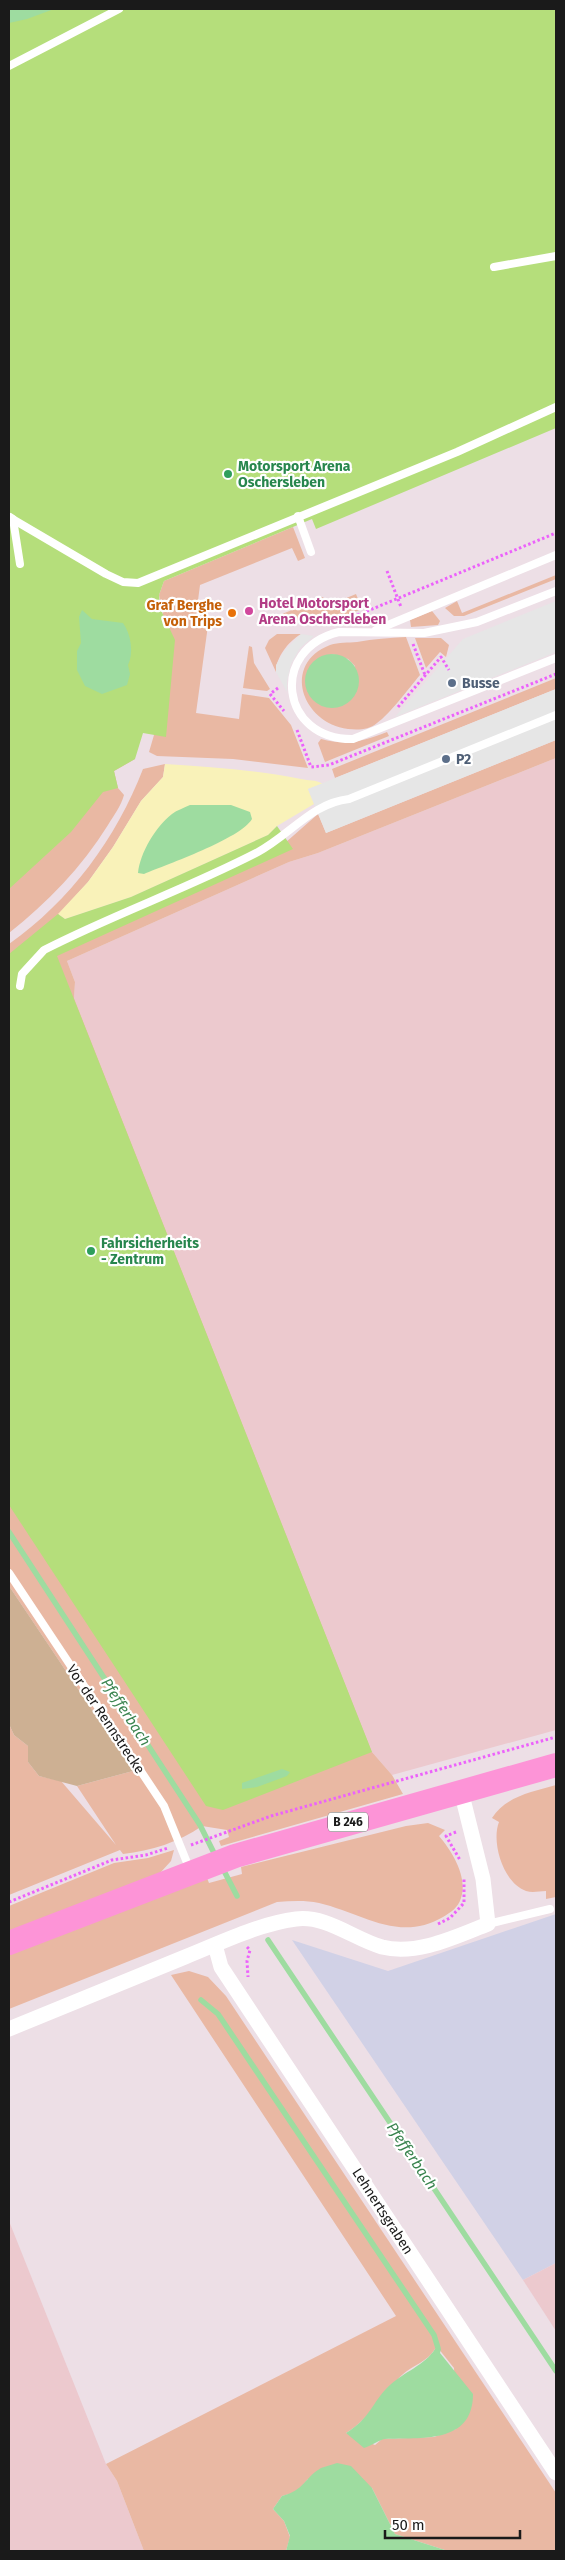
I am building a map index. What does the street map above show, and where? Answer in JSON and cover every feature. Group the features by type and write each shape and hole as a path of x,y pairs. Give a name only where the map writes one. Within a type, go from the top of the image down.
{"main road":[{"name":"B 246","path":"9,1943 235,1856 556,1765"}],"street":[{"path":"9,2029 215,1945 281,1922 299,1919 330,1925 384,1947 403,1948 424,1946 448,1940 488,1924 483,1879 461,1791"},
{"name":"Lehnertsgraben","path":"215,1945 222,1967 556,2473"}],"lane":[{"path":"9,66 119,9"},
{"path":"494,267 556,256"},
{"path":"10,517 106,574 123,582 138,583 466,448 556,407"},
{"path":"298,516 311,552"},
{"path":"10,517 20,564"},
{"path":"372,632 556,555"},
{"path":"556,591 477,622 424,633 339,632 317,640 297,661 292,677 292,694 304,720 325,735 353,738 556,658"},
{"path":"20,986 22,974 44,950 260,851 321,807 336,800 348,799 556,714"},
{"name":"Vor der Rennstrecke","path":"9,1573 164,1806 180,1844 200,1869"},
{"path":"488,1924 550,1909"}],"path":[{"path":"339,623 556,533"},
{"path":"397,738 389,717 441,657 449,670"},
{"path":"198,1843 270,1816 556,1737"},
{"path":"9,1902 112,1860 146,1855 180,1844"}],"shaded area":[{"name":"Motorsport Arena Oschersleben","path":"9,9 556,9 556,428 316,529 312,519 164,581 159,595 160,608 175,640 166,737 143,733 135,759 114,771 118,788 103,792 71,832 9,889"},
{"path":"9,9 54,9 27,19 9,23"},
{"path":"293,527 305,558 298,561 292,548 200,585 196,616 209,618 196,713 239,719 242,694 269,698 291,725 308,768 233,759 157,756 149,752 154,735 163,614 159,595 164,581"},
{"path":"9,563 135,759 114,771 118,788 124,795 98,841 63,884 9,933"},
{"path":"556,575 556,579 464,616 454,616 445,608 457,601 462,613"},
{"path":"356,594 362,609 326,623 275,617 323,597 327,606"},
{"name":"Busse","path":"556,601 556,652 395,717 463,639"},
{"path":"82,610 92,619 123,623 126,627 131,649 128,665 130,674 127,685 102,694 85,686 77,670 77,651 81,643 79,617"},
{"path":"432,611 440,621 438,625 411,627 410,620"},
{"path":"277,634 301,634 280,655 276,672 265,648 269,640"},
{"path":"301,634 314,636 300,648 291,664 287,681 287,692 276,672 276,665 284,651"},
{"path":"406,637 420,675 377,723 367,728 348,729 332,724 319,716 309,705 303,692 302,678 306,665 315,654 333,644","holes":["332,654 348,659 355,666 336,707 319,704 308,691"]},
{"path":"415,638 441,638 449,645 446,657 440,652 426,668"},
{"path":"249,646 252,647 254,663 270,689 267,691 243,688"},
{"path":"332,654 342,656 351,662 357,671 359,681 357,691 351,700 342,706 332,708 322,706 313,700 307,691 305,681 307,671 313,662 322,656"},
{"path":"556,678 556,689 335,778 332,769"},
{"name":"P2","path":"556,689 556,740 326,833 308,789"},
{"path":"387,732 389,736 325,762 318,743 321,739 355,742"},
{"name":"Fahrsicherheits - Zentrum","path":"556,740 556,758 318,853 289,862 67,961 75,982 74,998 372,1752 392,1775 403,1794 221,1846 219,1841 229,1837 227,1830 202,1826 184,1837 164,1845 144,1851 123,1854 120,1850 9,1895 9,1724 14,1735 28,1746 28,1762 39,1776 61,1781 116,1845 77,1786 133,1771 9,1586 9,1416 33,966 277,850 318,814 326,833"},
{"path":"556,758 556,1730 392,1775 372,1752 74,998 75,982 67,961 289,862 318,853"},
{"path":"165,764 163,777 141,801 113,847 88,882 59,914 9,976 9,944 52,908 89,867 119,820 143,769"},
{"path":"165,764 250,771 315,781 323,784 308,789 314,804 277,826 268,835 131,897 65,919 58,914 88,882 113,847 141,801 163,777"},
{"path":"190,805 231,805 250,812 252,819 245,827 219,843 144,874 138,873 145,849 160,825 174,813"},
{"name":"Fahrsicherheits - Zentrum","path":"277,826 293,849 57,956 372,1752 223,1810 206,1806 9,1505 9,954 58,914 65,919 131,897 268,835"},
{"path":"9,1586 133,1771 77,1786 39,1776 28,1762 28,1746 14,1735 9,1724"},
{"path":"282,1769 290,1772 287,1776 257,1787 242,1789 242,1783"},
{"path":"556,1785 556,1897 546,1899 546,1891 526,1891 518,1887 505,1871 498,1851 497,1830 499,1822 492,1818 512,1800"},
{"path":"428,1823 445,1830 439,1836 454,1857 461,1873 463,1890 460,1901 454,1909 443,1917 427,1924 396,1927 381,1924 319,1903 303,1901 277,1902 9,2009 9,1955 207,1878 209,1883 242,1874 241,1867 406,1826"},
{"path":"174,1850 171,1861 160,1873 9,1934 9,1906 114,1863 148,1858"},
{"path":"556,1914 556,2263 523,2280 292,1940 388,1971"},
{"path":"189,1971 208,1977 226,1996 556,2493 556,2551 448,2551 395,2534 372,2488 308,2479 297,2492 282,2496 273,2509 284,2521 290,2537 286,2551 144,2551 117,2481 106,2464 396,2316 171,1975","holes":["438,2348 454,2368 456,2429 434,2437 382,2439 375,2445 346,2433 362,2421 402,2375 428,2357 435,2349"]},
{"path":"9,2221 106,2464 117,2481 144,2551 9,2551"},
{"path":"556,2263 556,2331 523,2280"},
{"path":"438,2348 441,2349 440,2353 473,2394 471,2410 464,2422 454,2430 442,2435 385,2439 364,2448 346,2433 361,2422 390,2385 426,2360"},
{"path":"337,2463 351,2466 372,2488 395,2534 448,2551 286,2551 290,2536 284,2521 273,2509 282,2496 300,2487 315,2472"}],"waterway":[{"name":"Pfefferbach","path":"9,1532 200,1825 216,1857"},
{"name":"Pfefferbach","path":"222,1867 237,1896"},
{"name":"Pfefferbach","path":"268,1940 556,2371"},
{"path":"201,2000 218,2014 434,2335 438,2348"}],"place":[{"name":"Motorsport Arena Oschersleben","path":"228,474"},
{"name":"Hotel Motorsport Arena Oschersleben","path":"249,611"},
{"name":"Graf Berghe von Trips","path":"232,613"},
{"name":"Busse","path":"452,683"},
{"name":"P2","path":"446,759"},
{"name":"Fahrsicherheits - Zentrum","path":"91,1251"}]}
